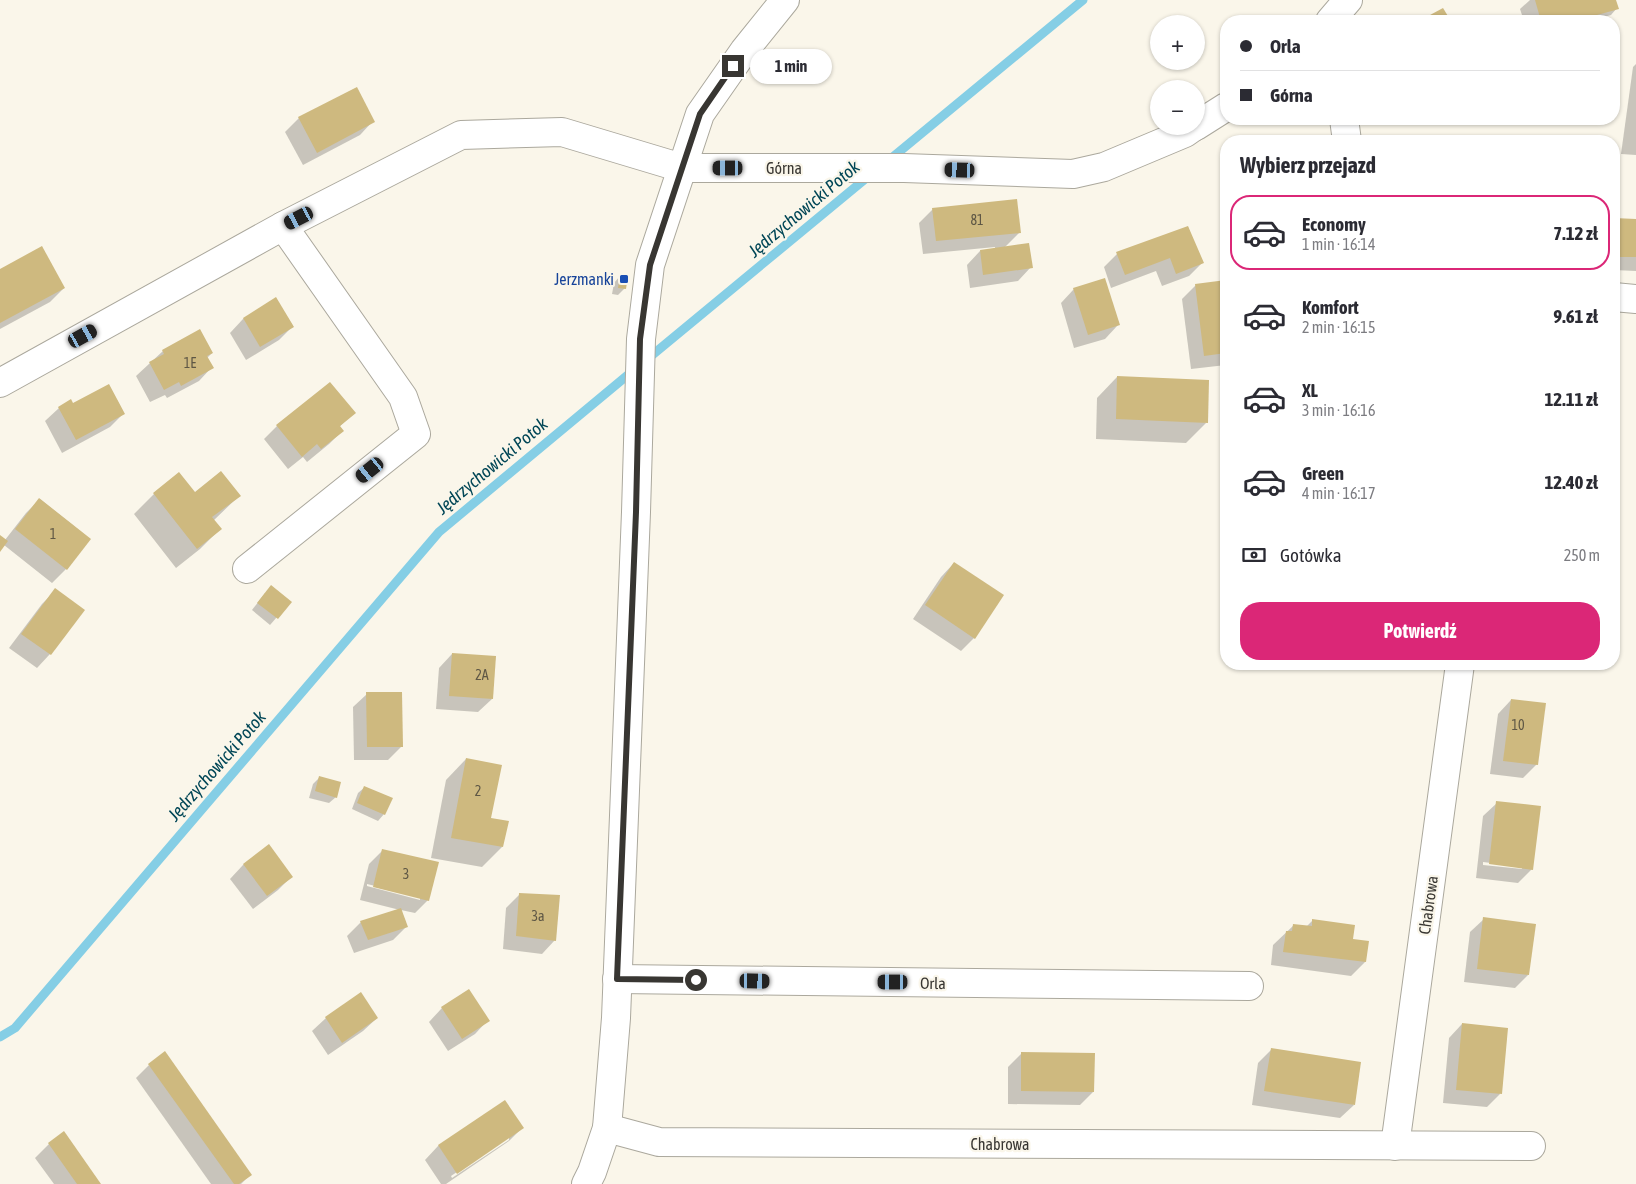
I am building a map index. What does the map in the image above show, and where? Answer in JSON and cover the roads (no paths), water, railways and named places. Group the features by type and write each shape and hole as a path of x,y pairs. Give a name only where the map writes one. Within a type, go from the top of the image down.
{"street":[{"path":"586,1184 607,1128 617,979 640,339 650,265 700,114 744,51 785,0"},
{"path":"1335,15 1348,0"},
{"name":"Górna","path":"1205,120 1220,111"},
{"name":"Górna","path":"0,382 282,226 461,134 562,132 682,168 904,168 1073,174 1104,167 1180,135"},
{"path":"247,569 416,434 403,397 282,226"},
{"path":"1620,298 1636,299"},
{"name":"Chabrowa","path":"1395,1146 1459,670"},
{"name":"Orla","path":"617,979 1249,986"},
{"name":"Chabrowa","path":"607,1128 659,1142 1531,1146"}],"waterway":[{"name":"Jędrzychowicki Potok","path":"888,161 1083,0"},
{"name":"Jędrzychowicki Potok","path":"645,361 870,175"},
{"name":"Jędrzychowicki Potok","path":"0,1037 15,1028 439,532 635,369"}],"place":[{"name":"Jerzmanki","path":"624,279"}]}
